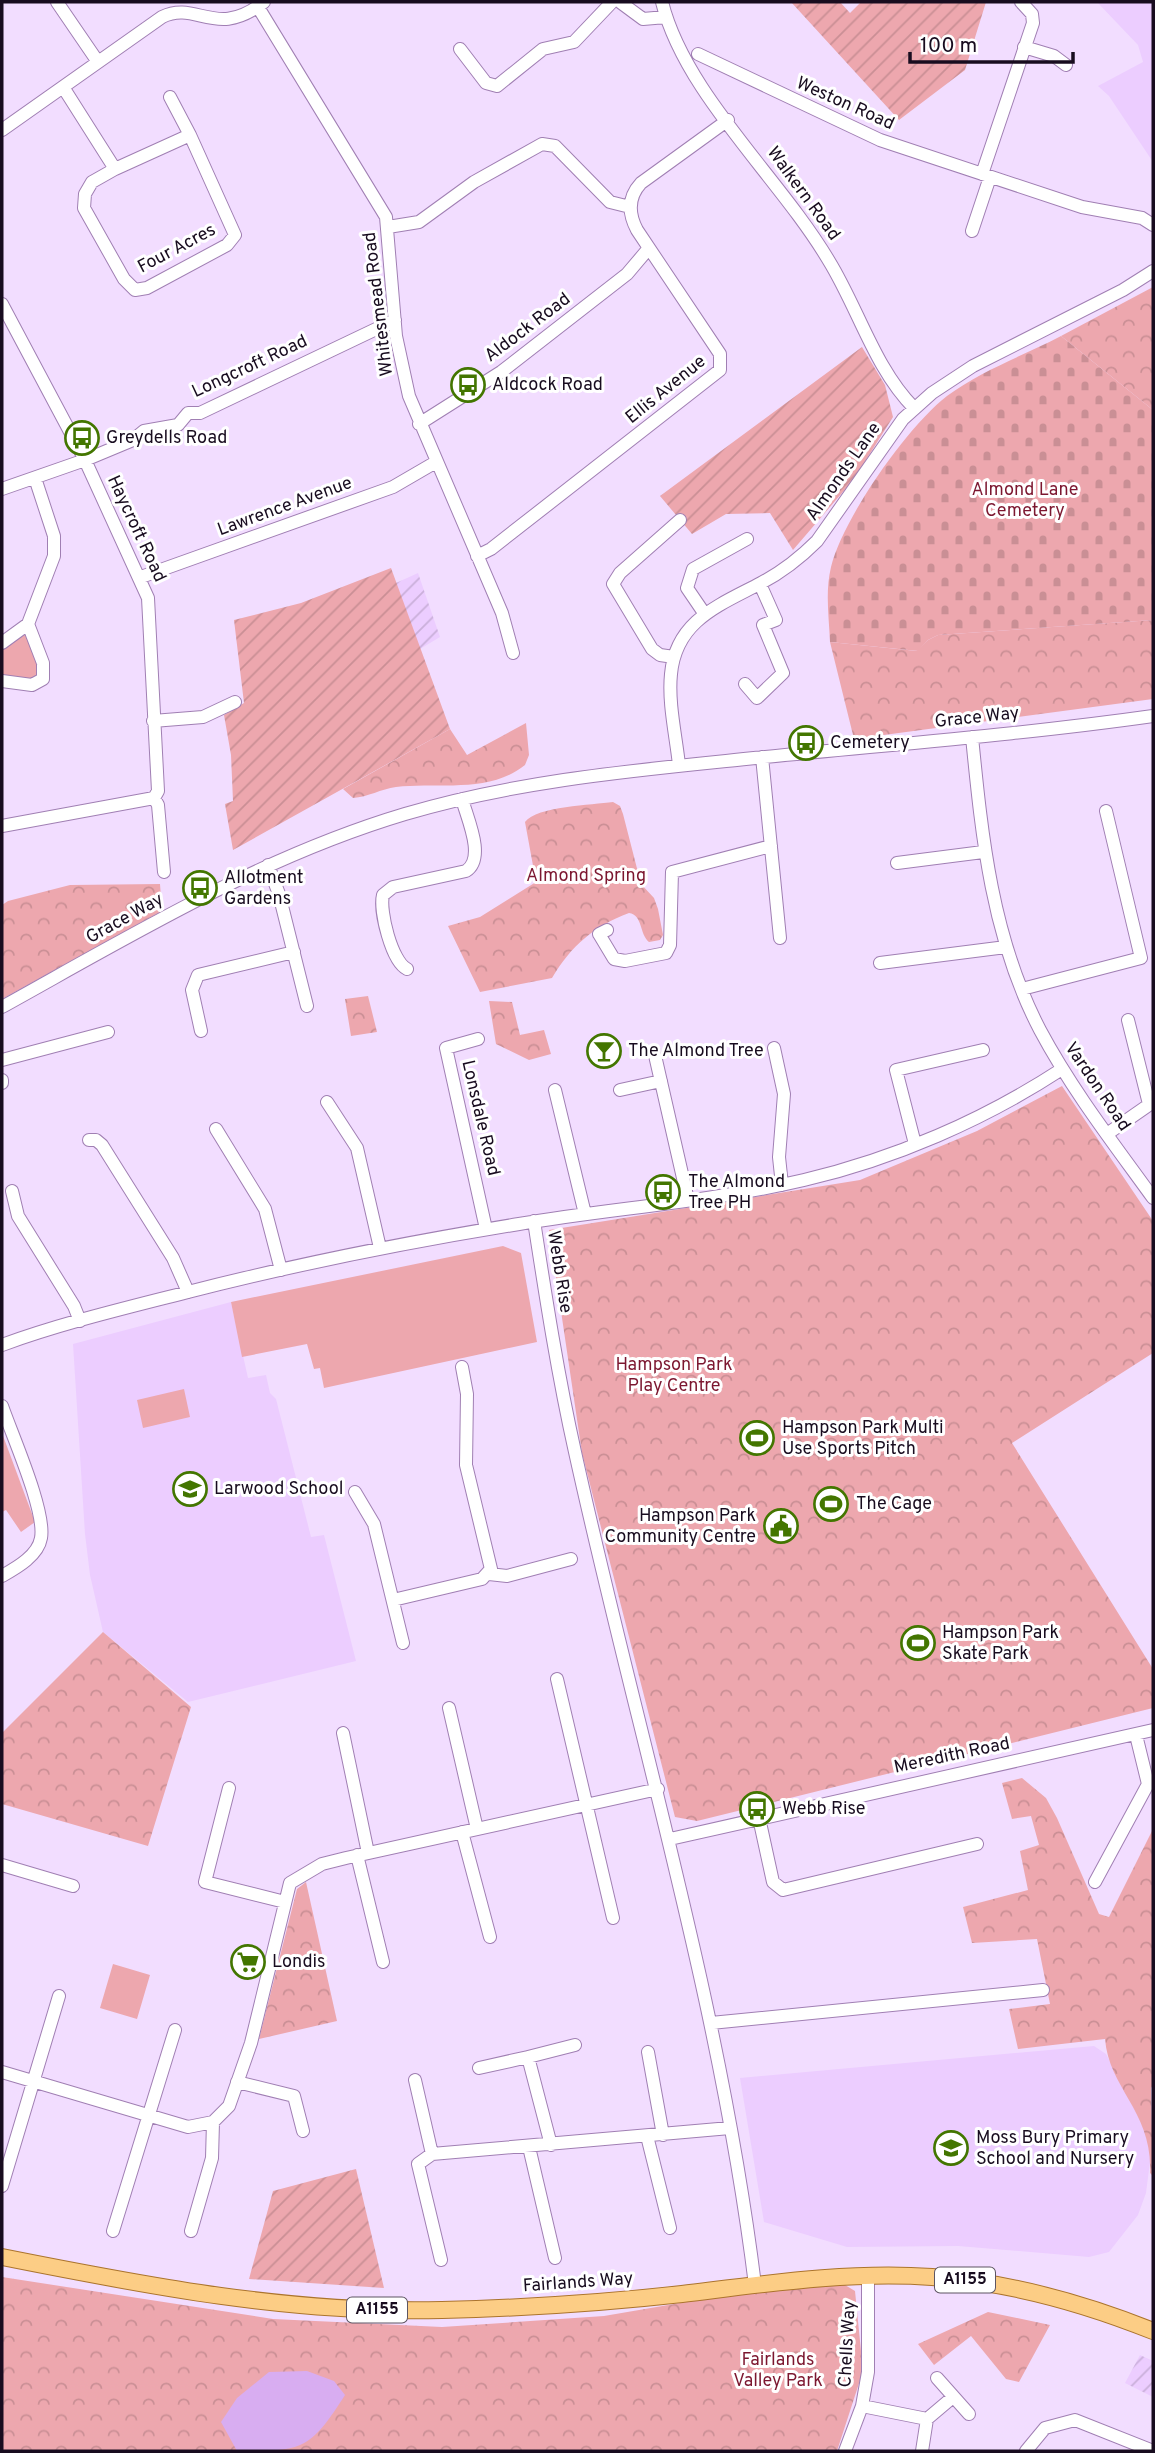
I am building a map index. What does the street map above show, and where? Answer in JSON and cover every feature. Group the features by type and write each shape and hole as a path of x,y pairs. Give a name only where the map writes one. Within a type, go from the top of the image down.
{"main road":[{"name":"Fairlands Way","path":"2,2257 281,2305 341,2310 442,2310 609,2302 755,2285 905,2276 963,2280 1060,2299 1153,2331"}],"street":[{"path":"57,2 98,62"},
{"path":"460,49 486,83 498,86 543,49 574,42 612,2"},
{"path":"620,2 643,19 666,17"},
{"name":"Walkern Road","path":"662,2 680,51 817,241 894,383 914,408"},
{"path":"972,231 986,175 1033,23 1032,14 1021,2"},
{"path":"2,130 169,14 183,13 221,20 243,16 261,4"},
{"name":"Whitesmead Road","path":"261,4 357,168 388,227 395,320 406,385 419,424 502,613 513,653"},
{"path":"1024,47 1054,56 1066,65"},
{"name":"Weston Road","path":"698,54 845,125 1082,207 1142,218 1153,225"},
{"path":"63,87 115,169"},
{"path":"170,97 190,135"},
{"path":"388,227 419,222 474,182 542,144 555,146 610,202 630,208 633,195 641,183 728,120"},
{"name":"Four Acres","path":"190,135 235,235 227,245 147,288 135,290 124,279 84,208 85,194 92,182 115,169 190,135"},
{"name":"Ellis Avenue","path":"477,556 513,532 720,370 720,354 632,221 630,208"},
{"name":"Aldock Road","path":"419,424 501,372 627,274 649,248"},
{"name":"Almonds Lane","path":"678,765 671,683 674,657 688,630 704,613 788,567 817,541 903,419 914,408 973,366 1092,306 1153,271"},
{"name":"Haycroft Road","path":"2,304 7,327 85,460 141,577 149,614 158,791 154,798 158,805 164,872"},
{"name":"Longcroft Road","path":"85,460 133,440 144,431 178,425 188,414 200,413 395,320"},
{"path":"2,489 85,460"},
{"name":"Lawrence Avenue","path":"141,577 393,487 436,462"},
{"path":"2,643 28,624 55,549 52,528 35,478"},
{"path":"674,657 660,655 652,649 613,584 621,573 680,520"},
{"path":"704,613 687,588 693,569 747,539"},
{"path":"745,684 757,698 783,673 763,625 776,620 760,584"},
{"path":"2,681 32,685 43,679 43,663 28,624"},
{"path":"153,721 203,717 235,702"},
{"name":"Grace Way","path":"2,1007 184,906 268,866 367,827 462,799 567,778 1153,716"},
{"name":"Vardon Road","path":"972,737 984,852 1006,947 1022,989 1040,1030 1062,1069 1153,1198"},
{"path":"762,757 779,938"},
{"path":"2,826 154,798"},
{"path":"407,969 394,957 382,905 383,895 393,887 466,871 472,866 475,853 462,799"},
{"path":"1022,989 1141,958 1106,811"},
{"path":"599,935 614,959 625,961 666,953 670,945 672,872 771,846"},
{"path":"897,863 984,852"},
{"path":"268,866 279,894 307,1006"},
{"path":"880,963 1006,947"},
{"path":"201,1031 192,990 198,975 294,952"},
{"path":"1107,1134 1151,1103 1129,1020"},
{"path":"2,1060 108,1032"},
{"name":"Lonsdale Road","path":"478,1039 446,1048 486,1229"},
{"path":"774,1048 784,1094 779,1157 782,1185"},
{"path":"915,1144 896,1070 983,1050"},
{"path":"654,1051 688,1200"},
{"path":"2,1345 188,1292 380,1248 534,1221 782,1185 854,1167 976,1118 1062,1069"},
{"path":"620,1090 661,1081"},
{"path":"555,1090 585,1214"},
{"path":"327,1102 357,1148 380,1248"},
{"path":"216,1129 265,1209 281,1270"},
{"path":"89,1140 96,1140 102,1145 173,1258 188,1292"},
{"path":"12,1191 18,1216 74,1306 80,1321"},
{"name":"Webb Rise","path":"534,1221 553,1347 575,1452 670,1839 711,2023 755,2285"},
{"path":"462,1367 467,1394 466,1465 490,1565 489,1574"},
{"path":"2,1406 39,1515 41,1538 27,1558 2,1576"},
{"path":"355,1492 374,1524 403,1643"},
{"path":"393,1600 482,1579 489,1574 507,1576 571,1559"},
{"path":"556,1679 613,1918"},
{"path":"449,1707 477,1829"},
{"name":"Meredith Road","path":"670,1839 1153,1730"},
{"path":"343,1733 362,1854 383,1962"},
{"path":"1095,1882 1148,1784 1136,1735"},
{"path":"229,1788 205,1882 285,1902"},
{"path":"2,2072 188,2127 213,2122 229,2106 251,2043 290,1883 322,1864 658,1789"},
{"path":"759,1818 773,1882 783,1890 976,1844"},
{"path":"462,1832 490,1937"},
{"path":"2,1865 73,1886"},
{"path":"711,2023 1043,1990"},
{"path":"2,2186 59,1996"},
{"path":"113,2231 175,2030"},
{"path":"479,2068 575,2045"},
{"path":"648,2052 663,2135"},
{"path":"528,2057 551,2145"},
{"path":"415,2080 432,2154"},
{"path":"237,2082 294,2096 303,2131"},
{"path":"191,2231 212,2158 213,2122"},
{"path":"441,2260 418,2164 432,2154 730,2128"},
{"path":"647,2136 670,2228"},
{"path":"528,2147 555,2258"},
{"name":"Chells Way","path":"845,2451 862,2406 869,2355 868,2278"},
{"path":"937,2378 969,2414"},
{"path":"922,2451 927,2420 953,2397"},
{"path":"862,2406 927,2420"},
{"path":"1026,2451 1045,2428 1069,2420 1083,2421 1145,2449"}],"shaded area":[{"path":"1097,2 1153,2 1153,162 1109,96 1098,86 1143,62 1138,45"},
{"path":"418,573 440,637 420,649 396,583"},
{"name":"Larwood School","path":"231,1302 248,1378 266,1375 270,1393 276,1399 311,1537 324,1535 356,1661 188,1702 103,1632 90,1575 85,1534 73,1344"},
{"name":"Moss Bury Primary School and Nursery","path":"1094,2046 1106,2054 1145,2127 1151,2154 1146,2193 1138,2215 1109,2252 1089,2257 958,2246 847,2247 764,2222 740,2078"},
{"path":"1140,2355 1153,2361 1153,2397 1125,2383"},
{"path":"307,2371 334,2381 345,2395 322,2428 312,2438 290,2448 237,2451 221,2422 237,2398 269,2372"}],"green space":[{"path":"791,2 840,2 850,13 861,2 986,2 965,70 899,120"},
{"path":"1153,287 1153,410 1061,336"},
{"name":"Almond Lane Cemetery","path":"1061,336 1153,410 1153,620 938,635 928,640 918,651 830,642 828,586 831,567 862,500 896,451 931,410 947,396 988,371"},
{"path":"862,347 885,385 893,417 854,479 793,550 770,513 726,514 692,534 660,496"},
{"path":"391,568 450,729 233,850 225,804 233,801 231,755 224,715 244,703 234,620 301,603"},
{"path":"1153,620 1153,699 854,739 830,642 917,651 938,635"},
{"path":"26,634 41,670 35,679 2,676 2,649"},
{"path":"526,723 529,755 525,765 495,780 462,785 396,787 353,798 343,789 450,729 467,755"},
{"name":"Almond Spring","path":"613,802 620,806 623,814 641,884 654,898 658,909 663,935 660,940 649,942 637,917 629,913 584,938 552,978 480,992 448,926 480,917 536,882 525,822 531,817 553,809"},
{"path":"160,884 162,911 2,999 2,905 8,901 70,885"},
{"path":"368,996 377,1032 351,1036 345,999"},
{"path":"489,1001 512,1002 520,1035 544,1030 551,1054 529,1060 496,1044"},
{"name":"Hampson Park Play Centre","path":"1062,1086 1153,1221 1153,1353 1012,1443 1153,1669 1153,1708 697,1821 675,1817 582,1453 549,1230 860,1180 977,1131"},
{"path":"503,1246 521,1253 537,1342 324,1388 320,1368 314,1369 307,1344 242,1357 231,1302"},
{"path":"184,1389 190,1417 143,1428 137,1400"},
{"path":"2,1433 35,1522 21,1532 6,1510 2,1512"},
{"path":"103,1632 191,1707 148,1846 2,1804 2,1733"},
{"path":"1022,1778 1046,1798 1099,1914 1109,1917 1153,1829 1153,2176 1150,2173 1145,2133 1114,2072 1105,2039 1018,2049 1009,2009 1050,2004 1037,1939 972,1943 963,1907 1028,1890 1020,1851 1039,1845 1031,1816 1012,1819 1002,1783"},
{"path":"306,1882 337,2021 259,2039 297,1889"},
{"path":"113,1964 150,1975 137,2019 100,2008"},
{"path":"356,2169 384,2288 249,2279 273,2191"},
{"name":"Fairlands Valley Park","path":"2,2277 273,2319 442,2327 604,2316 750,2291 845,2285 855,2291 863,2371 837,2451 2,2451"},
{"path":"988,2312 1050,2325 1019,2382 1006,2379 971,2336 934,2365 918,2344"}],"place":[{"name":"Aldcock Road","path":"468,385"},
{"name":"Greydells Road","path":"82,438"},
{"name":"Cemetery","path":"806,743"},
{"name":"Allotment Gardens","path":"200,888"},
{"name":"The Almond Tree","path":"604,1051"},
{"name":"The Almond Tree PH","path":"663,1192"},
{"name":"Hampson Park Multi Use Sports Pitch","path":"757,1438"},
{"name":"Larwood School","path":"190,1489"},
{"name":"The Cage","path":"831,1504"},
{"name":"Hampson Park Community Centre","path":"781,1526"},
{"name":"Hampson Park Skate Park","path":"918,1643"},
{"name":"Webb Rise","path":"757,1809"},
{"name":"Londis","path":"248,1962"},
{"name":"Moss Bury Primary School and Nursery","path":"951,2148"}]}
